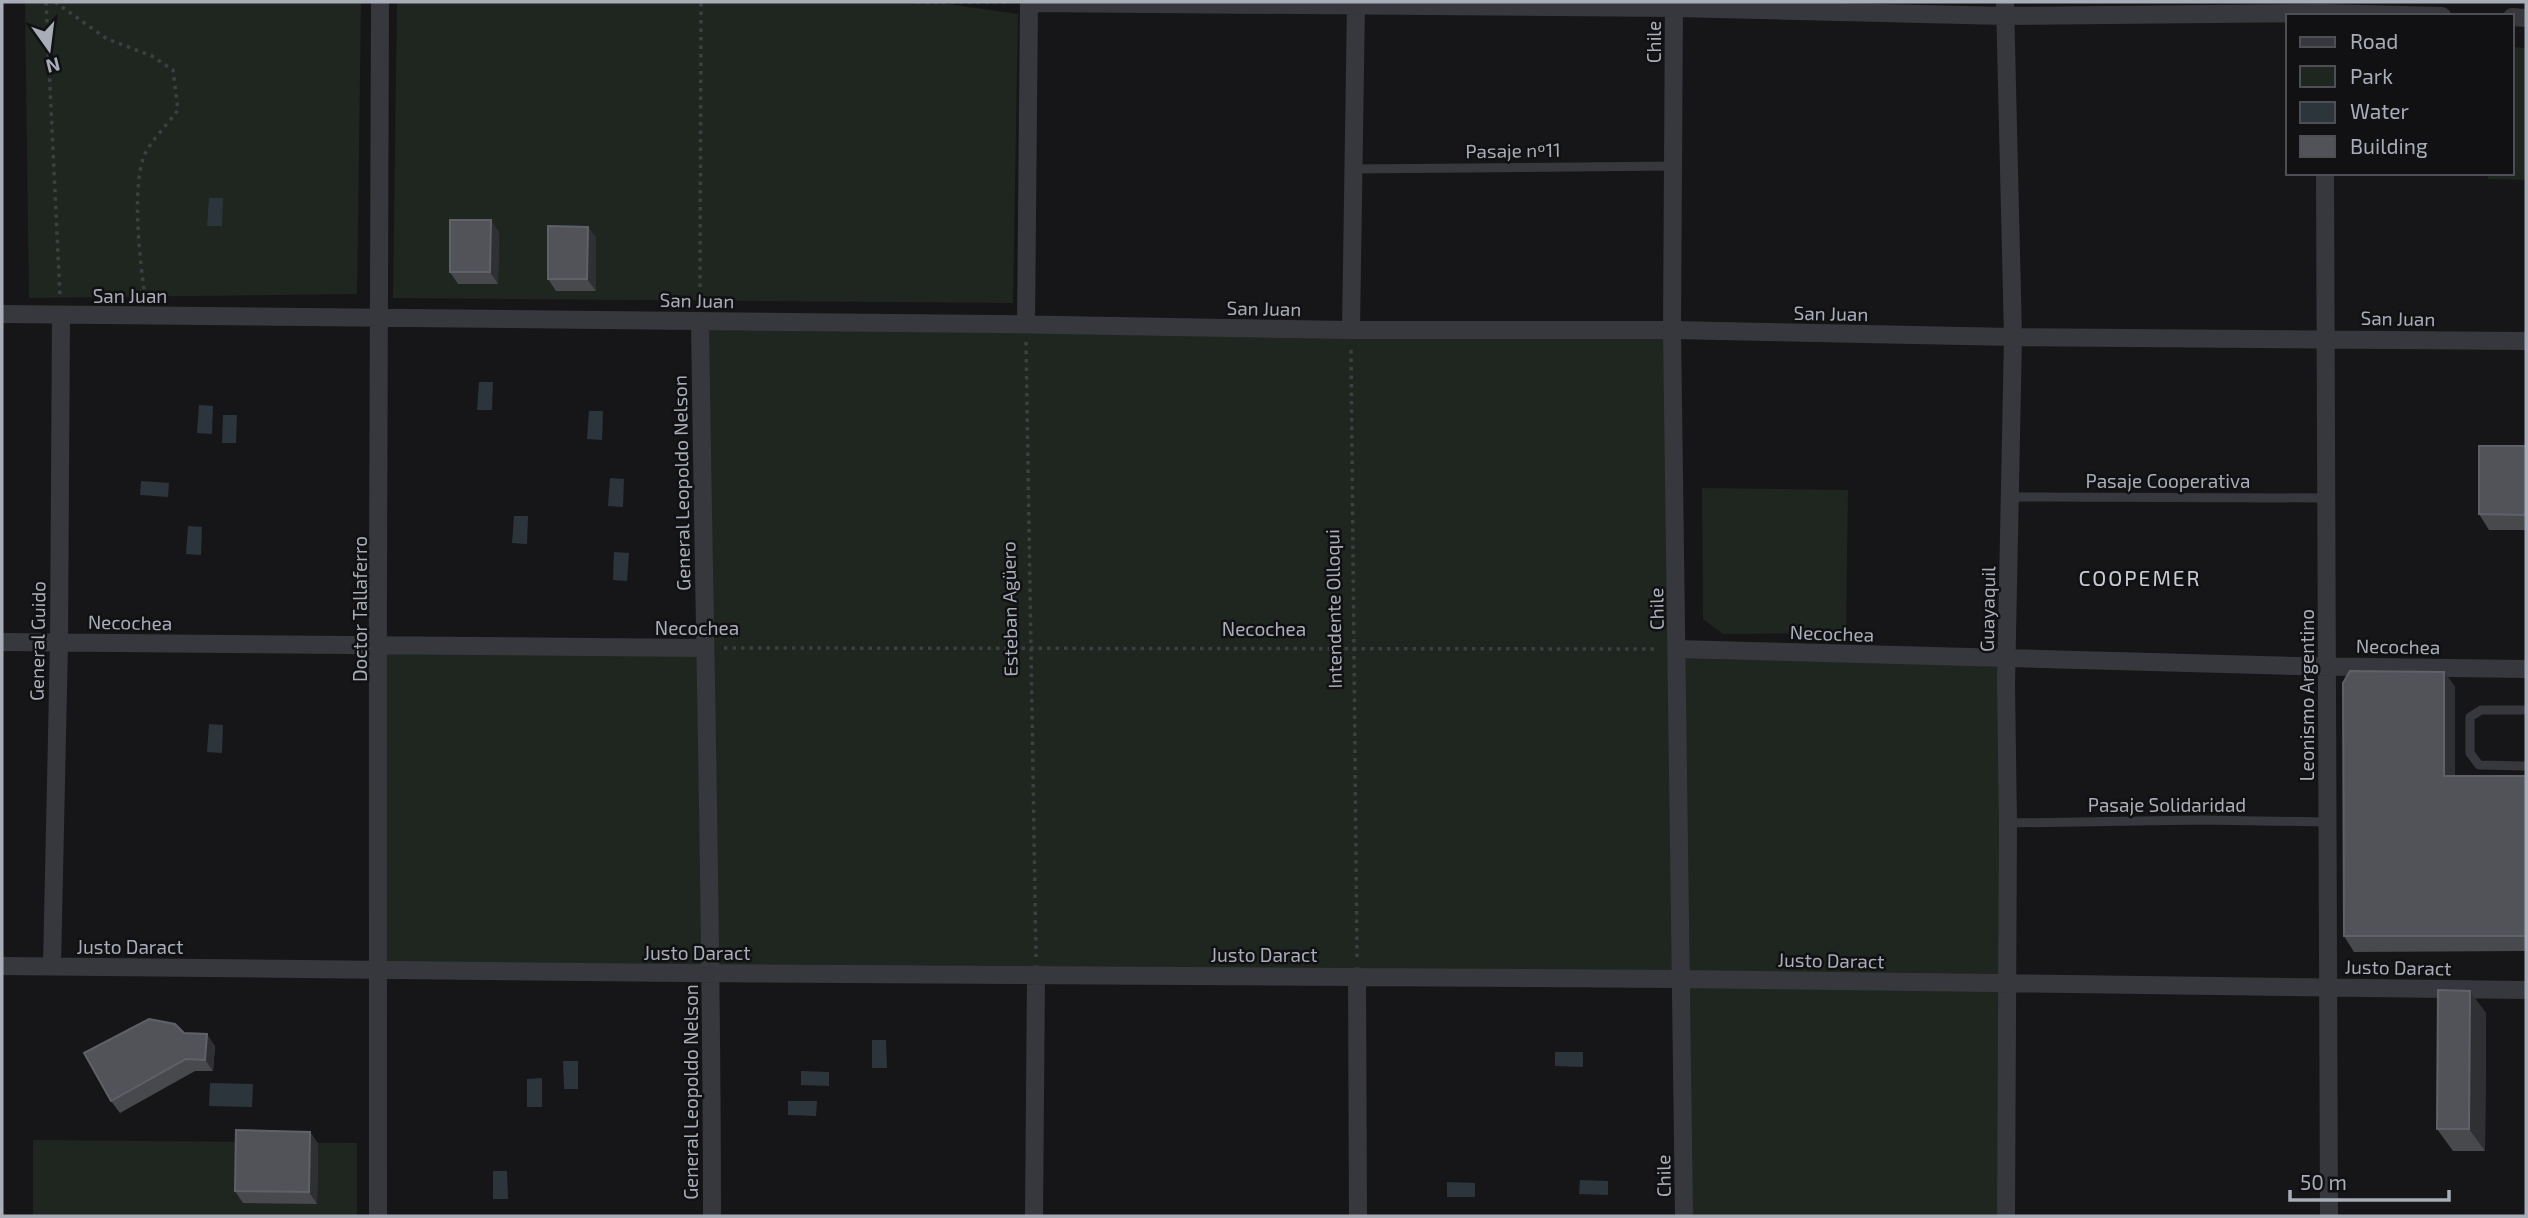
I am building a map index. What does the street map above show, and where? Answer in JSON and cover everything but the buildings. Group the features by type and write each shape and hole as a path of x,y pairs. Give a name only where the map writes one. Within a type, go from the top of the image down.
{"street":[{"name":"Doctor Tallaferro","path":"378,1216 380,2"},
{"path":"1026,324 1029,2 2325,10 2403,14"},
{"path":"1351,330 1356,3"},
{"name":"Chile","path":"1674,5 1672,330 1684,1216"},
{"name":"Guayaquil","path":"2005,9 2013,337 2007,659 2006,1216"},
{"name":"Leonismo Argentino","path":"2325,175 2329,1216"},
{"name":"San Juan","path":"2,314 2526,341"},
{"name":"General Guido","path":"52,967 59,643 61,316"},
{"name":"General Leopoldo Nelson","path":"700,321 712,1216"},
{"name":"Necochea","path":"2,642 704,648"},
{"name":"Necochea","path":"1677,649 2007,659 2526,669"},
{"name":"Justo Daract","path":"2,966 1357,976 2526,989"},
{"path":"1034,1216 1037,974"},
{"path":"1357,976 1358,1216"}],"lane":[{"name":"Pasaje nº11","path":"1352,169 1674,166"},
{"name":"Pasaje Cooperativa","path":"2010,496 2327,498"},
{"path":"2526,710 2481,710 2473,714 2469,722 2470,753 2479,765 2526,766"},
{"name":"Pasaje Solidaridad","path":"2008,823 2202,820 2327,822"}],"path":[{"path":"46,2 61,316"},
{"path":"55,2 107,40 152,56 173,70 178,110 145,155 140,183 138,245 148,316"},
{"path":"700,321 701,2"},
{"path":"917,2 1029,2"},
{"name":"Esteban Agüero","path":"1026,324 1037,974"},
{"name":"Intendente Olloqui","path":"1351,330 1357,976"},
{"name":"Necochea","path":"704,648 1677,649"}],"green space":[{"path":"25,2 361,2 357,294 29,298"},
{"path":"397,2 934,2 1018,14 1013,303 393,298"},
{"path":"2514,47 2526,48 2526,180 2488,179 2488,175 2514,175"},
{"path":"700,321 1672,330 1677,649 2007,659 2006,1216 1684,1216 1681,979 379,968 380,646 704,648"},
{"path":"1702,488 1848,490 1846,633 1723,634 1703,619"},
{"path":"33,1140 357,1143 357,1216 33,1216"}],"water":[{"path":"209,198 223,198 222,226 207,226"},
{"path":"479,382 493,382 492,410 477,410"},
{"path":"199,405 213,406 212,434 197,433"},
{"path":"589,411 603,411 602,440 587,439"},
{"path":"223,415 237,415 236,443 222,443"},
{"path":"610,478 624,479 623,507 608,506"},
{"path":"141,481 169,483 168,497 140,495"},
{"path":"514,516 528,516 527,544 512,543"},
{"path":"188,526 202,527 201,555 186,554"},
{"path":"614,552 629,553 627,581 613,580"},
{"path":"209,724 223,725 222,753 207,752"},
{"path":"872,1040 886,1040 887,1068 872,1068"},
{"path":"1555,1052 1583,1052 1583,1067 1555,1066"},
{"path":"563,1061 578,1061 578,1089 564,1089"},
{"path":"801,1071 829,1072 829,1086 801,1085"},
{"path":"542,1078 542,1107 527,1107 527,1079"},
{"path":"210,1083 253,1084 252,1107 209,1106"},
{"path":"788,1101 817,1101 816,1116 788,1115"},
{"path":"493,1171 507,1171 508,1199 493,1199"},
{"path":"1580,1180 1608,1181 1608,1195 1579,1194"},
{"path":"1447,1182 1475,1183 1475,1197 1447,1197"}],"district":[{"name":"COOPEMER","path":"2140,577"}]}
